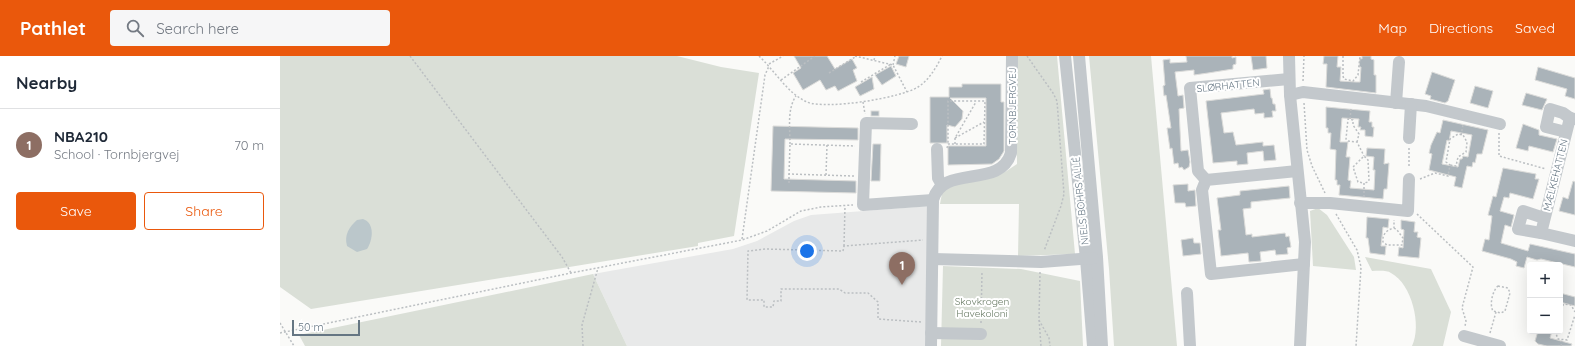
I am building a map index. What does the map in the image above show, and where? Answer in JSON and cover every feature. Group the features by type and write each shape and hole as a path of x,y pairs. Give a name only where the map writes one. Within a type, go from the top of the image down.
{"street":[{"name":"TORNBJERGVEJ","path":"942,185 999,170 1009,161 1011,153 1012,56"},
{"name":"NIELS BOHRS ALLÉ","path":"1065,56 1102,346"},
{"path":"1073,56 1078,100 1086,114"},
{"name":"NIELS BOHRS ALLÉ","path":"1079,56 1086,114 1093,346"},
{"path":"1289,56 1290,95 1305,242 1300,346"},
{"path":"1396,103 1399,62"},
{"name":"SLØRHATTEN","path":"1206,180 1198,171 1190,88 1289,79"},
{"path":"1290,95 1303,92 1426,106 1500,124"},
{"path":"1409,138 1411,104"},
{"name":"MÆLKEHATTEN","path":"1541,233 1566,132 1572,118 1563,113 1550,109 1546,127 1566,132"},
{"path":"912,124 866,123 863,205 933,200"},
{"path":"931,346 933,200 935,192 942,185 938,178 943,147"},
{"path":"1297,171 1206,180 1202,190 1211,274 1304,264"},
{"path":"1300,203 1330,203 1408,212 1409,181"},
{"name":"MÆLKEHATTEN","path":"1544,218 1523,211 1518,229 1575,241"},
{"path":"933,259 1040,262 1091,258"},
{"path":"1187,293 1190,346"},
{"path":"931,328 981,334"},
{"path":"1464,336 1500,346"}],"path":[{"path":"410,56 562,257 571,273"},
{"path":"759,56 769,65 796,96 809,103 823,105 863,102 907,92 926,80 942,56"},
{"path":"742,240 742,229 765,75 769,65 783,56"},
{"path":"781,80 815,56"},
{"path":"829,73 855,56 892,64 907,92"},
{"path":"874,60 875,56"},
{"path":"861,82 892,64 895,56"},
{"path":"1027,56 1057,101 1064,194 1040,262 1038,287 1041,346"},
{"path":"1343,56 1344,79 1353,81 1358,75 1360,56"},
{"path":"789,183 790,115 793,101 796,96"},
{"path":"948,100 985,101 984,122 984,144 955,144 943,147 948,100"},
{"path":"955,144 955,138 976,101"},
{"path":"1358,142 1348,141 1346,139 1348,119 1353,120 1353,125 1359,134 1358,142 1364,156 1368,160 1369,180 1368,182 1364,183 1358,182 1353,167 1364,156"},
{"path":"955,138 984,122"},
{"path":"1500,124 1499,156 1556,171"},
{"path":"1458,134 1463,135 1467,142 1466,152 1458,157 1456,166 1450,165 1446,162 1450,140 1458,134"},
{"path":"1409,138 1409,181 1436,173 1448,176 1450,165"},
{"path":"790,144 865,146"},
{"path":"826,175 827,145"},
{"path":"789,174 864,176"},
{"path":"1363,207 1364,183"},
{"path":"280,333 571,273 742,240 767,230 801,210 821,207 863,205"},
{"path":"845,206 843,251 766,249 748,251 747,300 764,300 764,307 773,307 774,301 781,301 781,289 839,289 845,293 868,293 878,302 878,319 931,328"},
{"path":"1394,210 1394,228 1403,238 1402,245 1387,245 1383,242 1384,234 1389,229 1394,228"},
{"path":"1408,212 1420,215 1473,267 1462,308 1466,321 1464,336"},
{"path":"844,246 933,239"},
{"path":"981,334 982,261"},
{"path":"584,346 582,325 598,268"},
{"path":"1498,286 1508,288 1510,293 1505,311 1501,313 1496,312 1491,307 1495,289 1498,286"},
{"path":"1562,341 1565,341 1568,338 1575,313 1571,305 1564,304 1563,305"},
{"path":"1488,342 1496,312"},
{"path":"1039,319 1050,346"},
{"path":"280,323 287,332 294,346"},
{"path":"1556,334 1562,341"},
{"path":"1561,346 1562,341"}],"shaded area":[{"path":"930,206 925,346 627,346 593,274 733,249 757,241 794,221 811,215"},
{"path":"363,219 370,224 372,237 367,249 357,252 347,246 346,238 354,223 357,220"}],"green space":[{"path":"280,56 677,56 721,67 759,73 734,236 698,243 698,246 311,309 280,287"},
{"path":"1016,56 1057,56 1075,254 1018,256 1019,204 940,204 943,188 1005,172 1017,164"},
{"path":"1089,56 1151,56 1177,346 1114,346 1109,269"},
{"path":"1318,208 1327,215 1354,257 1356,270 1313,266 1310,211"},
{"path":"1365,257 1431,269 1451,312 1443,346 1412,346 1415,338 1415,317 1410,296 1405,286 1398,278 1389,272 1372,271"},
{"name":"Skovkrogen Havekoloni","path":"943,266 1021,269 1080,281 1083,346 941,346"},
{"path":"593,274 627,346 305,346 299,335"}],"building":[{"path":"794,56 827,56 835,69 852,59 857,68 853,70 857,81 838,91 835,86 826,90 820,80 803,90 793,73 801,68"},
{"path":"899,56 909,56 906,67 896,64"},
{"path":"1186,56 1232,56 1232,58 1236,57 1236,64 1233,65 1233,69 1194,75 1194,70 1175,72 1178,96 1183,95 1184,108 1179,109 1181,151 1188,150 1190,162 1189,167 1184,170 1182,167 1179,168 1178,163 1174,164 1172,148 1170,149 1167,128 1171,128 1166,95 1164,96 1163,86 1165,85 1163,60 1170,59 1170,63 1187,62"},
{"path":"1251,56 1266,56 1267,68 1253,70"},
{"path":"1324,56 1338,56 1337,67 1341,67 1340,81 1360,82 1360,58 1362,59 1362,56 1371,56 1371,59 1374,60 1376,93 1326,87 1327,64 1323,64"},
{"path":"891,66 896,76 882,85 875,75"},
{"path":"1538,67 1575,78 1575,99 1565,96 1567,89 1535,80"},
{"path":"1432,72 1455,80 1448,101 1445,103 1430,99 1431,96 1425,94"},
{"path":"872,77 874,89 860,96 855,87"},
{"path":"962,84 1001,84 1001,102 1004,102 1004,151 999,159 992,164 948,165 948,146 986,146 986,98 950,98 963,111 962,119 955,127 947,125 947,143 930,143 930,97 949,97 949,87 962,87"},
{"path":"1475,86 1493,91 1488,108 1470,103"},
{"path":"1270,89 1271,98 1273,104 1275,104 1276,111 1272,111 1273,117 1264,118 1264,113 1255,114 1254,109 1221,113 1224,133 1233,132 1236,145 1263,142 1263,146 1274,145 1276,160 1264,161 1263,151 1247,153 1248,164 1237,165 1237,161 1213,163 1206,101 1264,94 1263,90"},
{"path":"1526,93 1547,99 1542,110 1522,105"},
{"path":"1326,107 1370,111 1369,122 1372,122 1372,127 1374,127 1373,137 1365,136 1365,130 1360,130 1361,127 1358,127 1359,119 1342,118 1340,142 1348,142 1346,157 1350,157 1348,180 1351,181 1350,188 1374,190 1374,157 1366,156 1367,148 1385,149 1384,164 1389,163 1387,189 1384,189 1383,199 1339,195 1340,185 1337,185 1337,180 1335,180 1336,150 1330,149 1331,133 1328,133 1328,128 1326,128"},
{"path":"871,111 879,111 879,116 871,116"},
{"path":"1443,120 1488,130 1482,154 1477,154 1475,163 1473,162 1472,167 1467,166 1462,188 1454,186 1456,177 1429,170 1432,154 1429,153 1431,145 1437,132 1440,133","holes":["1451,131 1472,135 1468,157 1463,156 1462,159 1460,159 1458,167 1442,164 1447,140 1449,141"]},
{"path":"1523,124 1539,130 1539,135 1557,139 1553,152 1529,146 1528,151 1516,148"},
{"path":"773,126 858,128 858,140 785,139 784,179 856,181 856,193 771,191"},
{"path":"873,144 881,144 880,181 871,181"},
{"path":"1503,168 1536,174 1535,179 1539,179 1533,199 1510,193 1509,198 1504,197 1500,211 1514,215 1511,227 1505,225 1501,243 1528,251 1530,244 1575,254 1575,267 1563,264 1563,262 1554,262 1541,259 1537,260 1527,257 1524,268 1516,266 1517,262 1511,259 1482,251 1485,239 1489,240 1492,216 1488,215 1493,196 1496,197"},
{"path":"1573,181 1575,182 1575,215 1559,211 1563,197 1568,199"},
{"path":"1188,184 1188,191 1195,190 1196,206 1186,207 1185,203 1175,203 1173,185"},
{"path":"1289,186 1290,198 1251,202 1251,208 1243,209 1246,235 1252,234 1252,237 1285,233 1286,237 1289,236 1291,247 1287,248 1288,254 1276,255 1275,250 1260,252 1261,261 1249,262 1248,253 1221,256 1218,230 1221,230 1217,198 1240,195 1240,191"},
{"path":"1367,217 1389,219 1388,228 1383,227 1381,246 1386,246 1385,255 1370,253 1368,238 1366,238"},
{"path":"1401,220 1415,222 1414,232 1418,232 1417,237 1421,238 1419,258 1398,256 1399,247 1403,248 1404,230 1401,229"},
{"path":"1193,238 1194,243 1200,243 1201,254 1183,256 1181,240"},
{"path":"1563,294 1575,297 1575,306 1563,303"},
{"path":"1537,334 1551,334 1550,338 1572,344 1571,346 1547,346 1538,344 1535,341"}],"place":[{"name":"NBA210","path":"902,285"}]}
